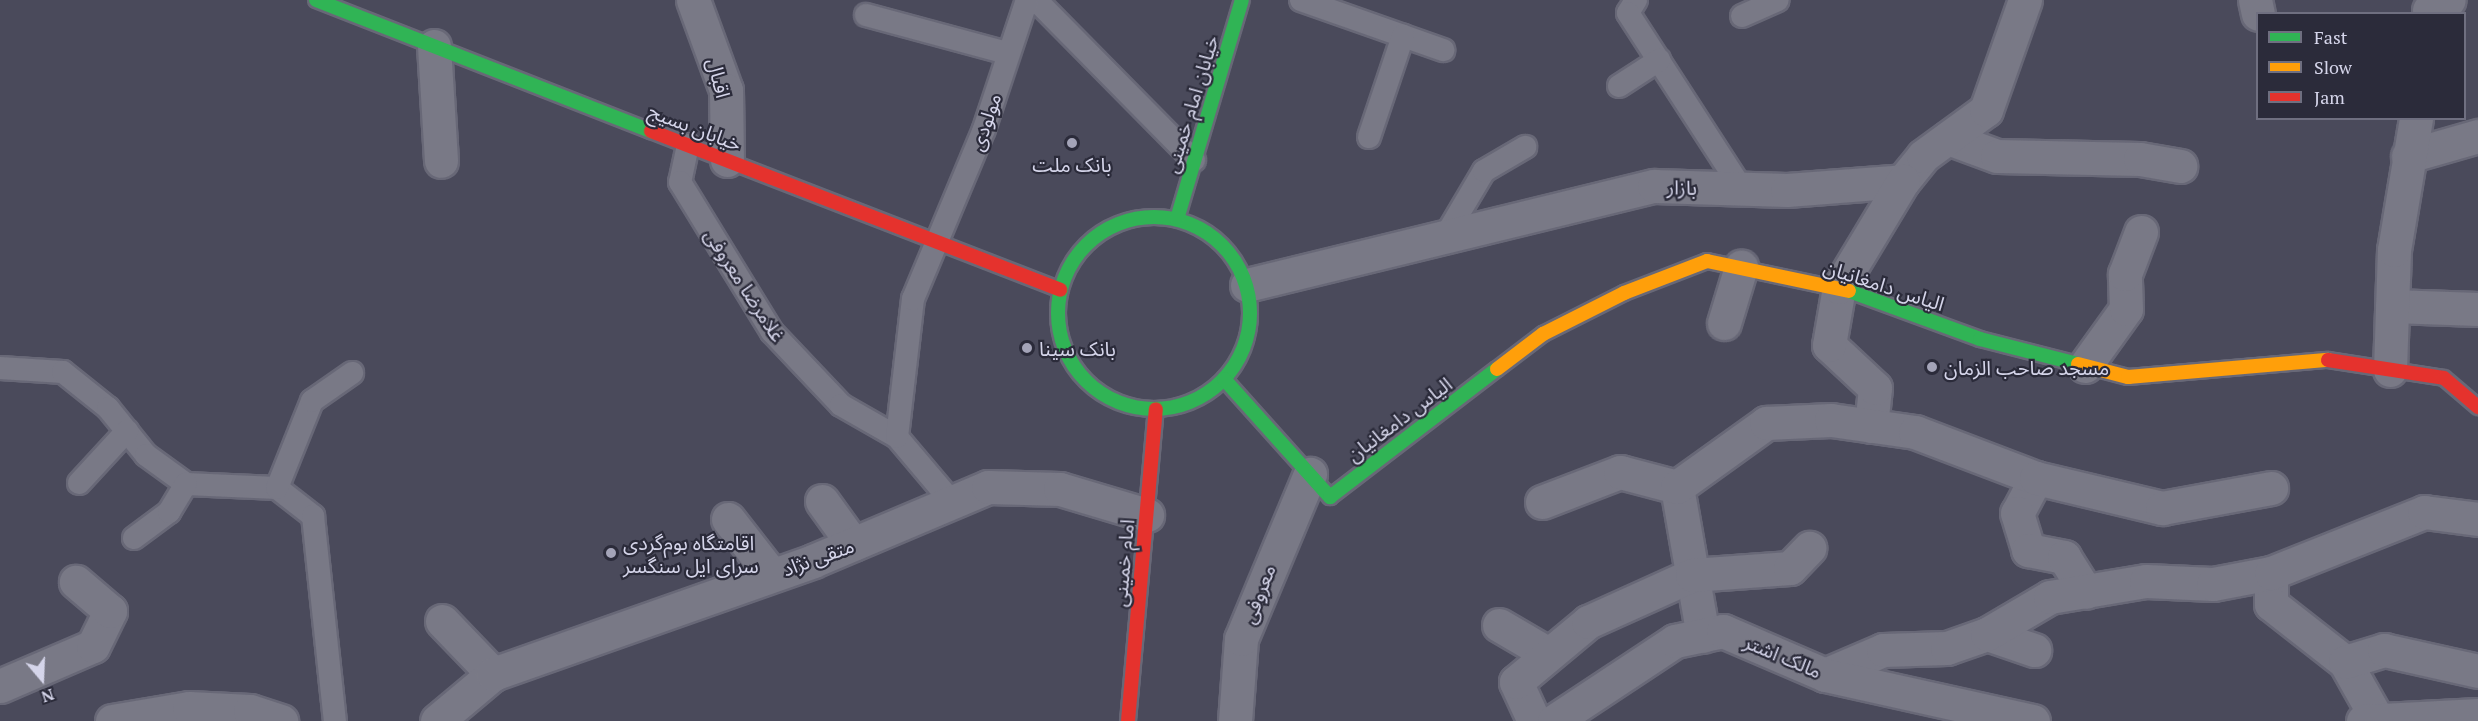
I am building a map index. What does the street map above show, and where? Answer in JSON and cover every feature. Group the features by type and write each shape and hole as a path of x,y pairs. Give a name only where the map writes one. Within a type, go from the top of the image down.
{"street":[{"name":"خیابان بسیج","path":"316,0 1060,290"},
{"name":"اقبال","path":"693,0 726,90 727,160"},
{"name":"خیابان امام خمینی","path":"1176,219 1242,0"},
{"path":"1871,426 1875,388 1829,345 1839,287 1903,181 1948,138 1986,110 2025,0"},
{"path":"434,46 441,161"},
{"path":"2390,370 2394,250 2416,120"},
{"path":"2408,156 2478,136"},
{"path":"1948,138 1997,156 2140,159 2180,166"},
{"name":"بازار","path":"1246,285 1443,240 1654,186 1742,189 1903,181"},
{"path":"1151,216 1176,219 1220,242 1246,285 1248,335 1224,379 1181,405 1156,409 1107,397 1071,363 1058,324 1060,290 1069,267 1103,230 1151,216"},
{"path":"2085,366 2126,309 2126,274 2140,232"},
{"name":"الیاس دامغانیان","path":"1320,486 1543,334 1624,293 1707,261 1839,287 1980,339 2128,377 2323,360 2444,378 2478,407"},
{"path":"1724,323 1741,267"},
{"path":"2392,306 2478,309"},
{"path":"1224,379 1320,486"},
{"name":"امام خمینی","path":"1128,721 1156,409"},
{"path":"1677,487 1766,423 1831,420 1915,432 2036,477 2162,508 2271,488"},
{"path":"1542,502 1620,472 1677,487"},
{"path":"2036,477 2017,513 2028,550 2064,557 2086,592"},
{"name":"معروفی","path":"1235,721 1241,639 1320,486"},
{"name":"متقی نژاد","path":"437,721 493,674 853,544 988,487 1060,489 1146,515"},
{"path":"1677,487 1703,636"},
{"path":"822,501 853,544"},
{"path":"1825,675 1883,650 1947,648 1987,634 2050,597 2146,581 2213,584 2271,573 2424,512 2478,519"},
{"path":"728,519 771,574"},
{"path":"1534,721 1516,681 1545,652 1587,622 1692,575 1790,568 1809,548"},
{"path":"2271,573 2271,604 2345,662 2369,719 2478,715"},
{"path":"0,686 93,646 110,611 76,582"},
{"path":"442,621 493,674"},
{"path":"1499,625 1545,652"},
{"name":"مالک اشتر","path":"1554,721 1675,641 1723,631 1825,675 2032,721"},
{"path":"1987,634 2034,650"},
{"path":"2345,662 2384,650 2478,671"},
{"path":"112,721 189,708 250,711 281,721"}],"lane":[{"name":"مولودی","path":"897,437 913,299 939,243 1027,0"},
{"path":"1036,0 1194,160"},
{"path":"1301,0 1443,50"},
{"path":"1636,0 1628,13 1742,189"},
{"path":"1742,16 1778,0"},
{"path":"866,15 1007,53"},
{"path":"1370,137 1403,36"},
{"path":"1619,86 1659,60"},
{"name":"غلامرضا معروفی","path":"688,145 680,182 772,332 841,405 897,437 952,502"},
{"path":"1443,240 1484,171 1525,147"},
{"path":"0,368 63,372 108,408 146,455 186,484 277,488 314,516 335,721"},
{"path":"277,488 312,401 352,373"},
{"path":"80,483 127,431"},
{"path":"134,538 169,512 186,484"}],"traffic: fast":[{"path":"316,0 651,131"},
{"path":"1177,219 1242,0"},
{"path":"1145,217 1163,217 1191,224 1222,245 1243,276 1250,313 1243,350 1222,381 1191,402 1163,409 1145,409 1109,398 1080,374 1069,358 1062,341 1058,322 1058,304 1069,268 1093,239 1109,228 1126,221 1145,217"},
{"path":"1849,291 1980,339 2078,364"},
{"path":"1224,379 1330,497 1497,369"}],"traffic: slow":[{"path":"1497,369 1543,334 1624,293 1707,261 1849,291"},
{"path":"2078,364 2128,377 2328,360"}],"traffic: jam":[{"path":"651,131 1060,290"},
{"path":"2328,360 2444,378 2478,407"},
{"path":"1128,721 1156,409"}],"place":[{"name":"بانک ملت","path":"1072,143"},
{"name":"بانک سینا","path":"1027,348"},
{"name":"مسجد صاحب الزمان","path":"1932,367"},
{"name":"اقامتگاه بوم‌گردی سرای ایل سنگسر","path":"611,553"}]}
